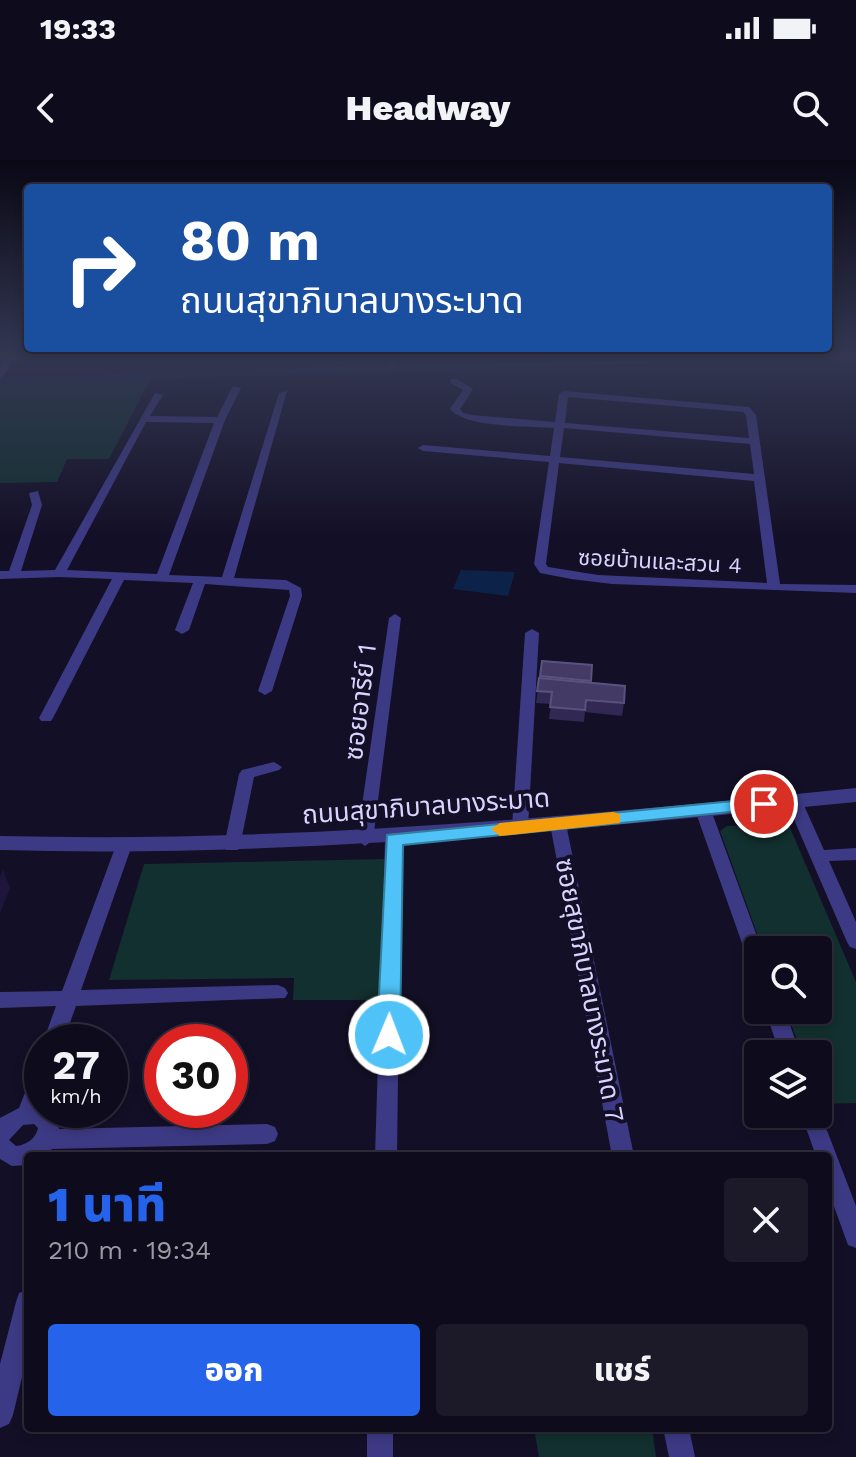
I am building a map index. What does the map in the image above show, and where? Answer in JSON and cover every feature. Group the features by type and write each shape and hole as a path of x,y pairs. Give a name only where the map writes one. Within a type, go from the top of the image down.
{"street":[{"path":"162,576 222,417"},
{"path":"228,579 277,417"},
{"path":"475,417 754,441 774,587"},
{"name":"ซอยบ้านและสวน 4","path":"561,417 540,564 544,570 564,576 629,581 856,589"},
{"name":"ซอยบ้านและสวน 4","path":"748,417 754,441"},
{"path":"59,573 143,419 220,420"},
{"path":"423,448 761,478"},
{"path":"14,575 37,505 34,493"},
{"path":"0,575 162,576 275,582 295,588 296,596 265,691"},
{"path":"46,718 120,575"},
{"path":"182,630 201,578"},
{"name":"ซอยอารีย์ 1","path":"365,840 395,618"},
{"path":"520,827 532,633"},
{"path":"232,846 247,774 274,767"},
{"name":"ถนนสุขาภิบาลบางระมาด","path":"0,843 123,848 393,839 856,795"},
{"path":"794,801 856,942"},
{"path":"703,810 748,936"},
{"name":"ซอยสุขาภิบาลบางระมาด 7","path":"558,824 622,1152"},
{"path":"386,1152 393,839"},
{"path":"60,1024 123,848"},
{"path":"818,856 856,854"},
{"path":"0,1000 278,993"},
{"path":"0,1137 11,1121 24,1115"},
{"path":"817,1128 826,1152"},
{"path":"33,1152 60,1145 267,1134"},
{"path":"0,1146 5,1153 24,1156"},
{"path":"832,1168 856,1237"},
{"path":"0,1415 24,1318"},
{"path":"380,1432 380,1457"},
{"path":"677,1432 682,1457"}],"green space":[{"path":"0,417 131,417 109,459 67,459 57,482 0,483"},
{"path":"788,823 856,982 856,1103 832,1104 832,1040 797,1040 791,1024 832,1024 832,936 758,936 720,831 727,826"},
{"path":"384,859 383,1000 293,1000 294,978 109,980 144,864"},
{"path":"535,1432 653,1432 656,1457 539,1457"}],"water":[{"path":"461,570 515,572 508,596 453,589"}],"building":[{"path":"542,661 592,665 591,681 540,676"},
{"path":"539,678 625,686 624,703 586,700 585,710 550,707 552,692 537,691"}],"slow traffic":[{"path":"500,829 613,818"}],"route":[{"path":"389,1035 393,839 764,804"}]}
